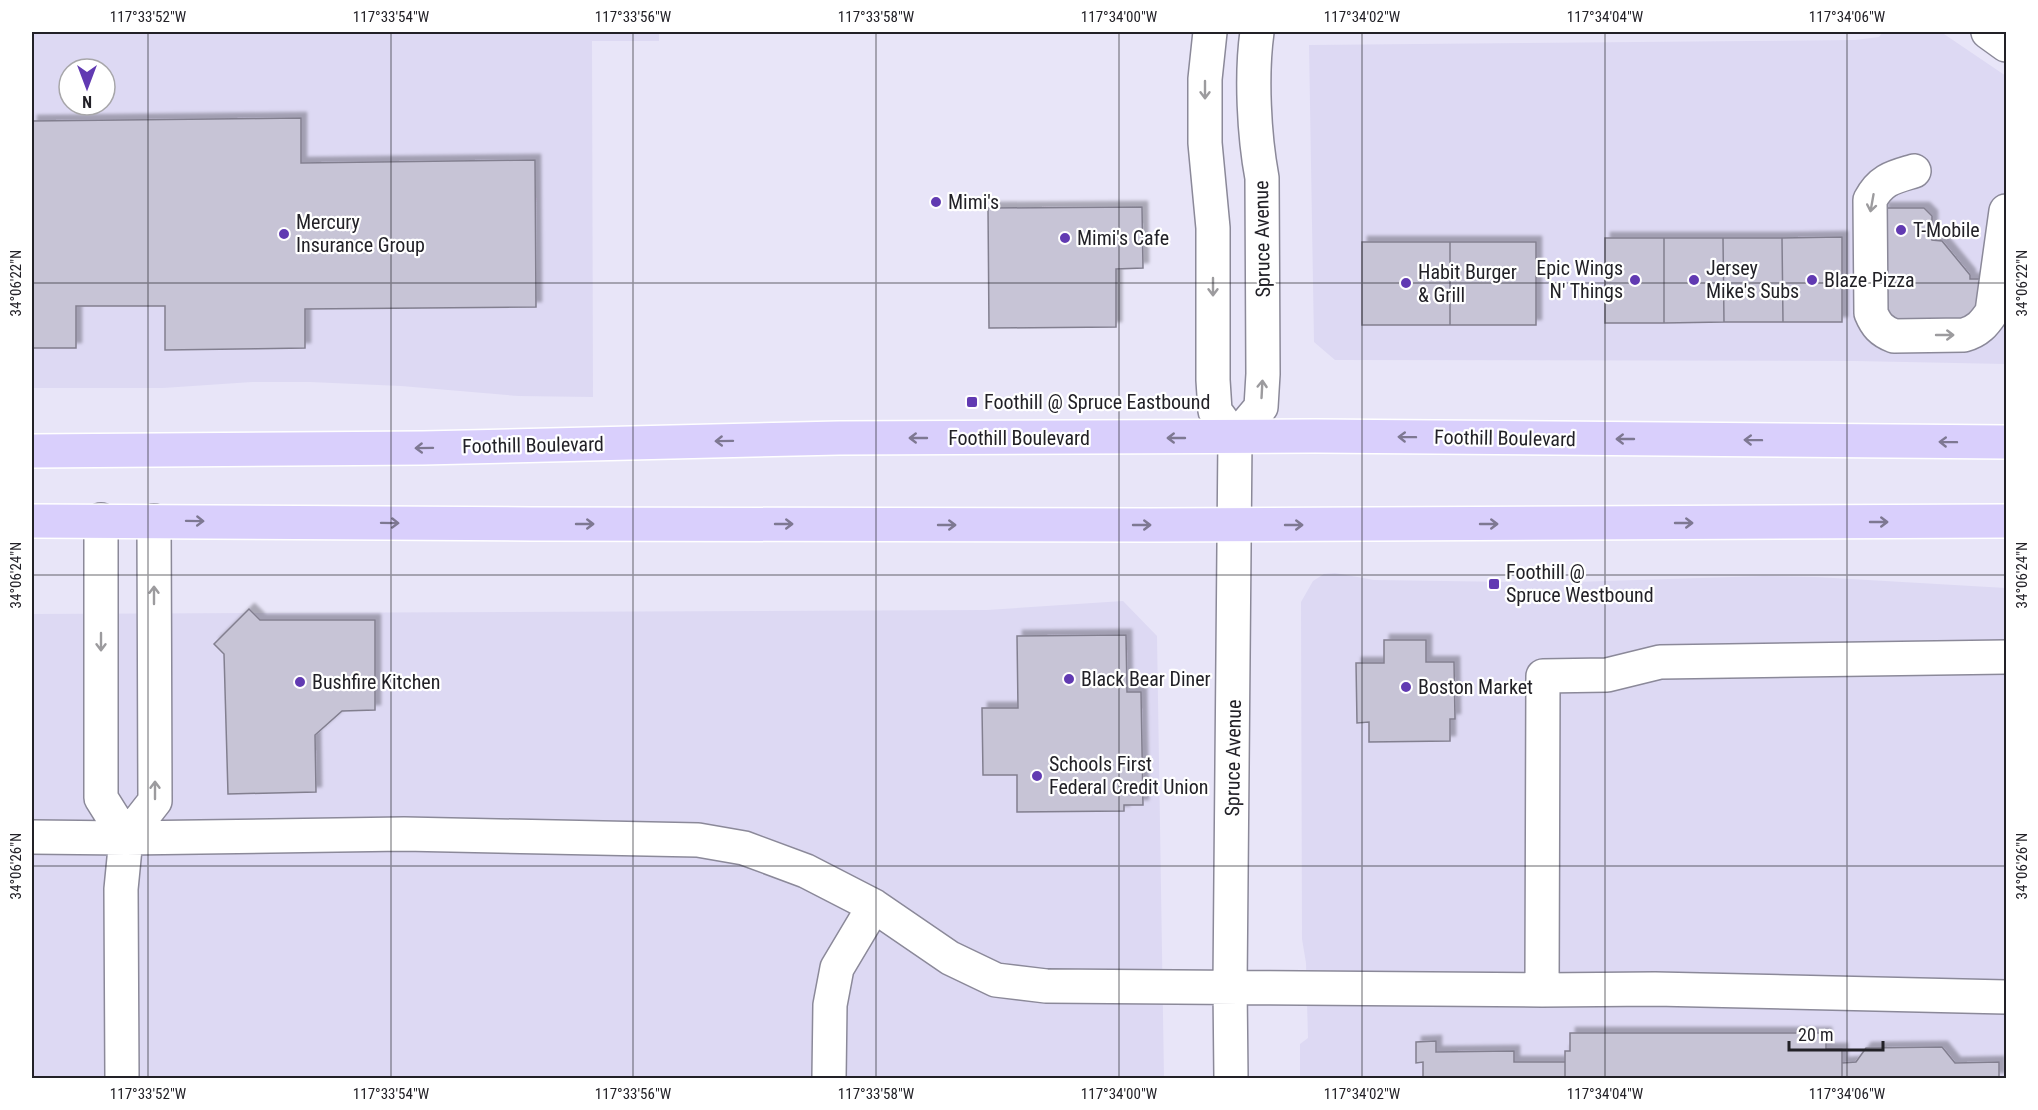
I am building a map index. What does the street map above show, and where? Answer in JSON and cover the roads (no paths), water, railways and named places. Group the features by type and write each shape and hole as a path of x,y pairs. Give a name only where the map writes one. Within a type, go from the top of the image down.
{"main road":[{"name":"Foothill Boulevard","path":"32,451 423,448 851,438 1327,436 2007,442"},
{"path":"32,520 531,524 1235,525 2007,521"}],"street":[{"path":"1210,32 1205,79 1205,143 1213,228 1213,380 1215,411 1235,438"},
{"name":"Spruce Avenue","path":"1231,1078 1235,438 1261,406 1263,374 1262,177 1257,150 1254,52 1257,32"},
{"path":"1988,32 2007,45"},
{"path":"1914,171 1889,179 1876,189 1870,200 1871,313 1883,332 1893,336 1964,335 1974,333 1984,324 1992,312 2006,211"},
{"path":"101,520 101,798 126,838"},
{"path":"122,1078 121,889 126,838 155,801 154,520"},
{"path":"1542,990 1543,676 1607,675 1660,662 2007,657"},
{"path":"32,837 404,834 698,840 744,848 806,871 874,906 951,958 996,980 1046,986 1655,989 2007,997"},
{"path":"830,1078 830,1005 837,968 874,906"}],"place":[{"name":"Mimi's","path":"936,202"},
{"name":"T-Mobile","path":"1901,230"},
{"name":"Mercury Insurance Group","path":"284,234"},
{"name":"Mimi's Cafe","path":"1065,238"},
{"name":"Epic Wings N' Things","path":"1635,280"},
{"name":"Jersey Mike's Subs","path":"1694,280"},
{"name":"Blaze Pizza","path":"1812,280"},
{"name":"Habit Burger & Grill","path":"1406,283"},
{"name":"Foothill @ Spruce Eastbound","path":"972,402"},
{"name":"Foothill @ Spruce Westbound","path":"1494,584"},
{"name":"Black Bear Diner","path":"1069,679"},
{"name":"Bushfire Kitchen","path":"300,682"},
{"name":"Boston Market","path":"1406,687"},
{"name":"Schools First Federal Credit Union","path":"1037,776"}]}
